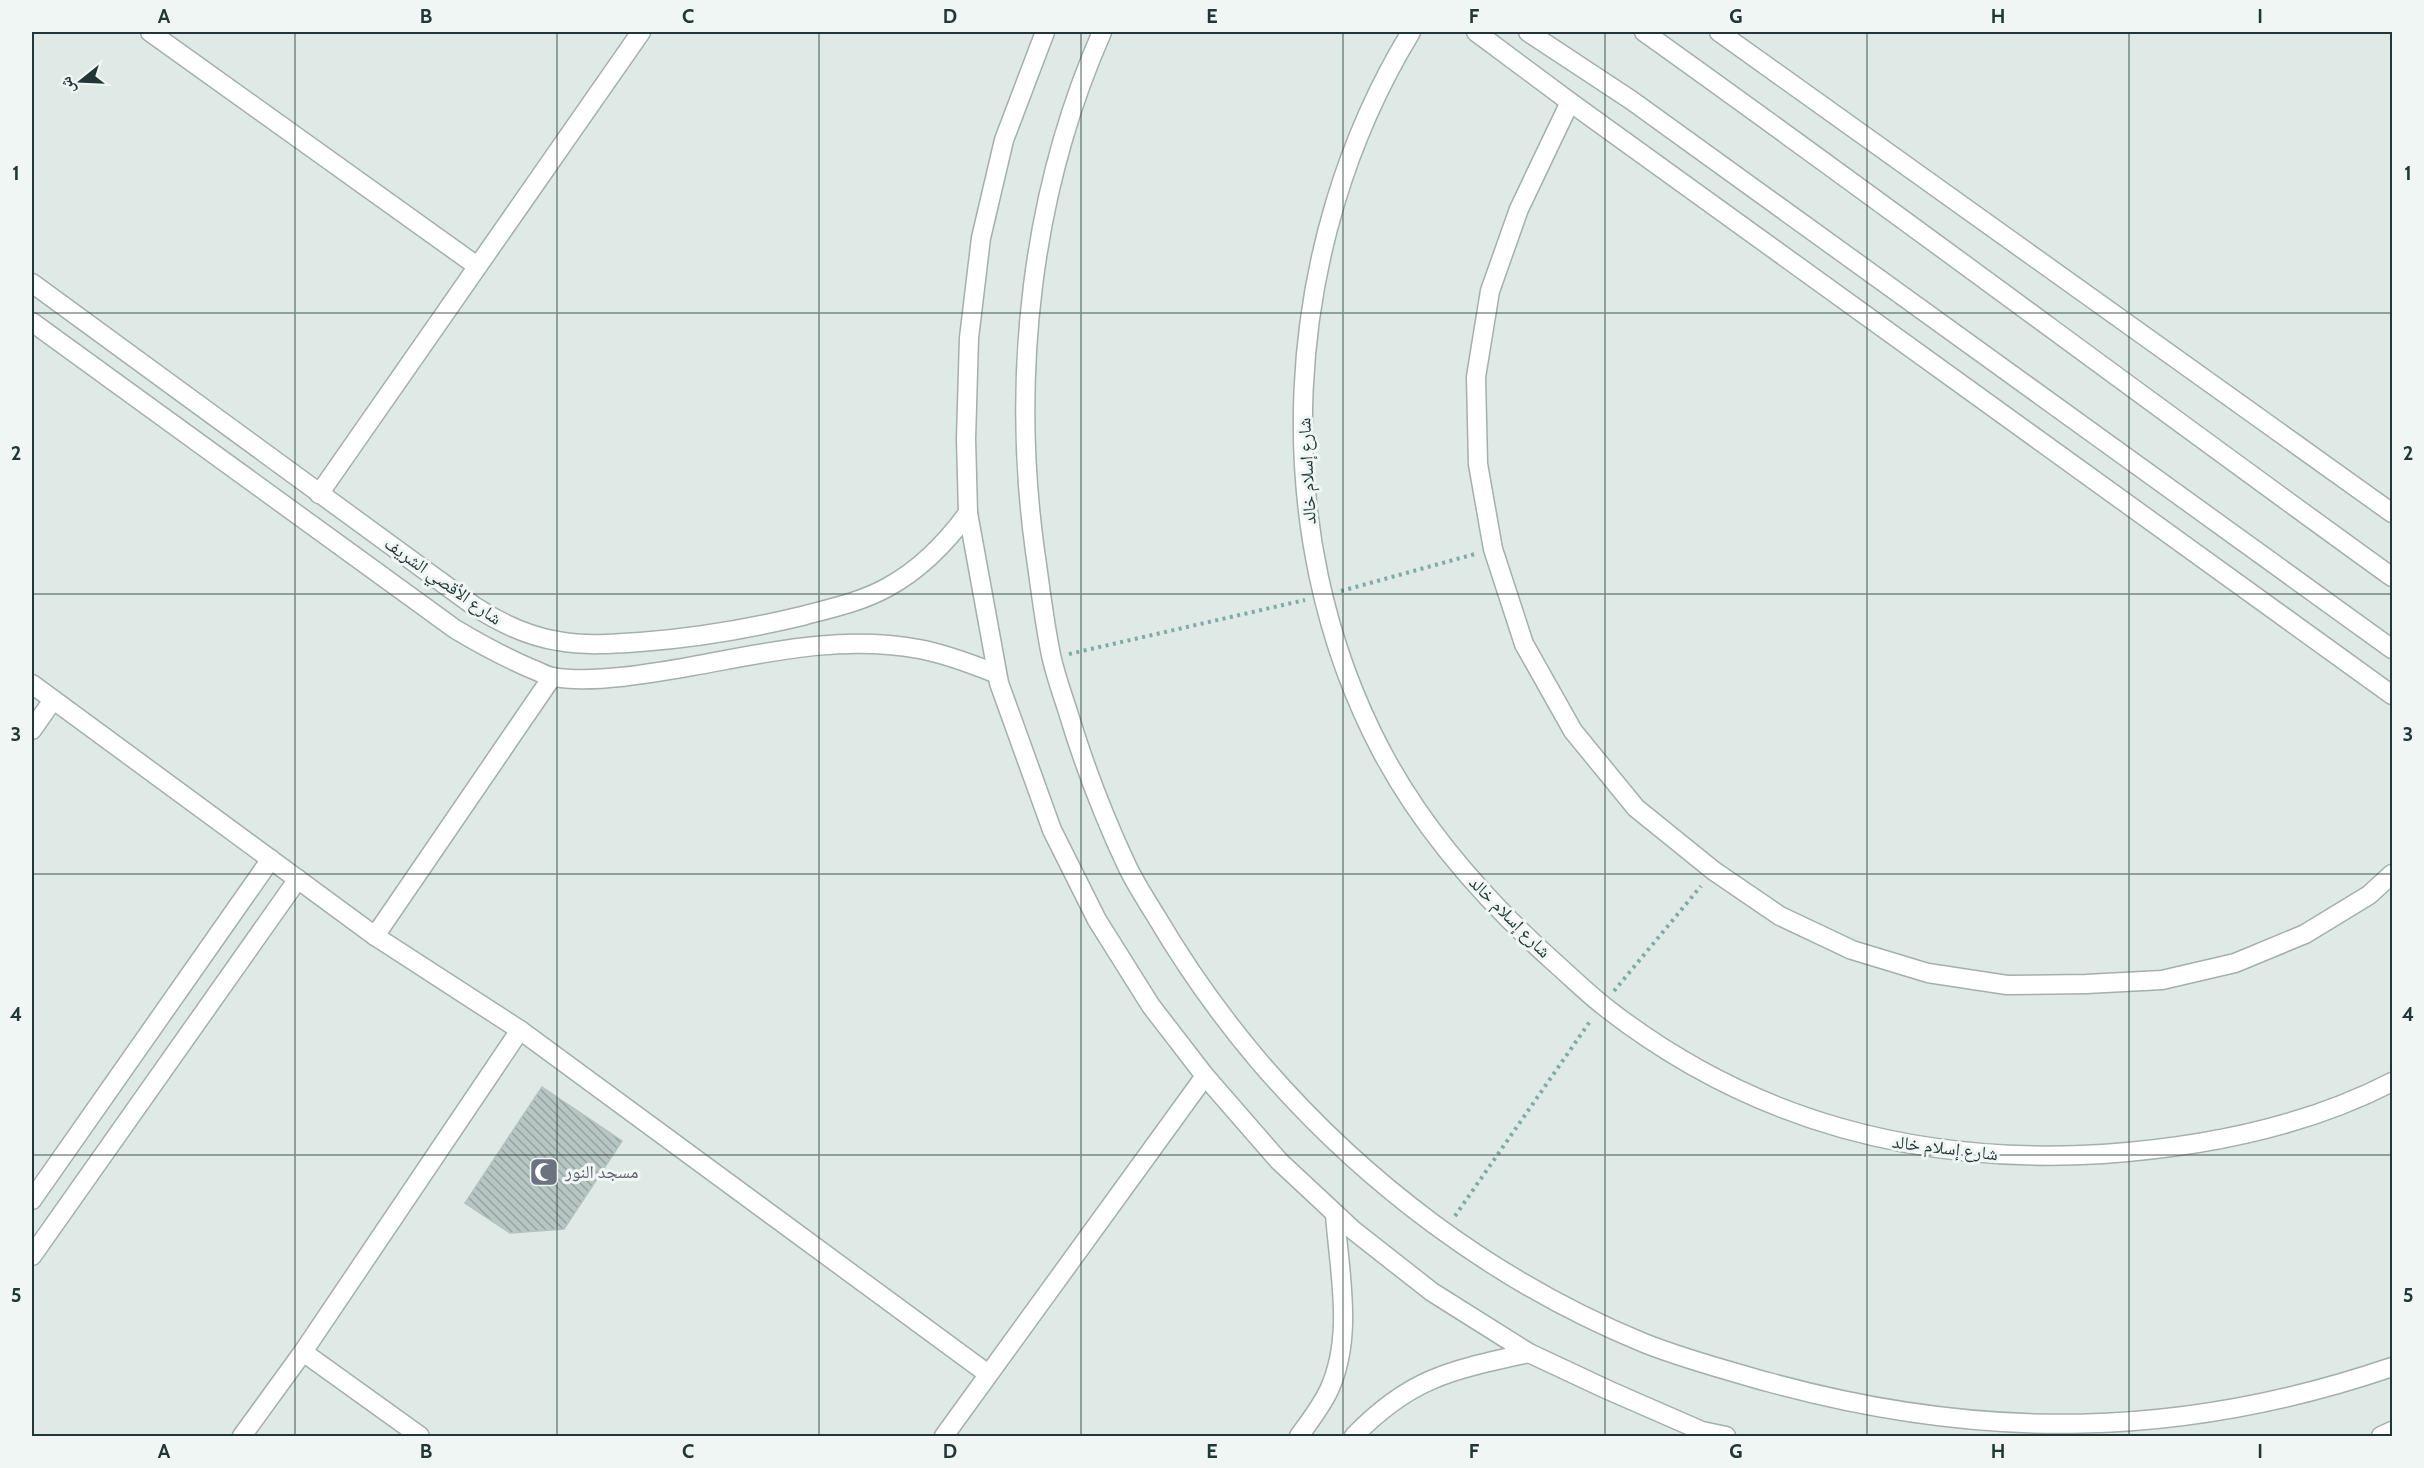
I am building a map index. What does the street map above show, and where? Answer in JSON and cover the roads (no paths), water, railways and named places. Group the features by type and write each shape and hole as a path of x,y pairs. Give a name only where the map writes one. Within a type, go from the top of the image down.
{"street":[{"path":"150,32 477,266"},
{"path":"319,494 641,32"},
{"path":"1042,32 1004,140 981,238 969,338 966,439 968,513 997,674 1016,736 1052,830 1097,920 1151,1006 1205,1076 1279,1161 1335,1214 1432,1292 1529,1353 1700,1434 1726,1437"},
{"path":"1102,32 1090,59 1061,145 1041,234 1029,324 1025,415 1029,506 1052,658 1087,775 1129,871 1180,957 1232,1028 1288,1095 1351,1156 1444,1231 1490,1263 1566,1306 1645,1343 1718,1368 1853,1404 1924,1416 1995,1423 2065,1425 2136,1422 2207,1414 2277,1401 2346,1383 2392,1367"},
{"name":"شارع إسلام خالد","path":"1411,32 1389,67 1365,119 1338,193 1320,259 1309,326 1304,393 1304,462 1310,529 1322,596 1348,677 1383,754 1428,826 1481,892 1541,951 1602,1005 1689,1064 1782,1109 1832,1126 1882,1139 1934,1149 1985,1155 2037,1156 2150,1150 2210,1142 2269,1129 2327,1110 2392,1082"},
{"path":"1476,32 2392,694"},
{"path":"1528,32 1631,100 2392,649"},
{"path":"1644,32 1967,264 2192,432 2392,577"},
{"path":"1722,33 2392,513"},
{"path":"1570,102 1519,209 1490,291 1476,376 1478,464 1494,549 1524,644 1573,731 1636,808 1714,871 1780,916 1852,950 1928,973 2007,984 2086,984 2162,980 2235,963 2305,934 2369,895 2392,874"},
{"name":"شارع الأقصي الشريف","path":"32,283 491,617 533,636 584,644 668,640 770,624 856,602 889,587 919,567 946,542 968,513"},
{"name":"شارع الأقصي الشريف","path":"32,322 455,629 490,651 552,677 592,678 645,674 802,646 842,642 921,649 997,674"},
{"path":"375,936 552,677"},
{"path":"32,684 375,936 520,1030 988,1374"},
{"path":"32,730 53,700"},
{"path":"32,1200 271,859"},
{"path":"32,1256 298,879"},
{"path":"242,1437 303,1352 520,1030"},
{"path":"944,1437 1205,1076"},
{"path":"1299,1437 1329,1391 1338,1366 1342,1340 1342,1314 1335,1214"},
{"path":"303,1352 420,1437"},
{"path":"1354,1437 1376,1413 1417,1386 1443,1373 1529,1353"},
{"path":"2381,1436 2392,1431"}],"place":[{"name":"مسجد النور","path":"544,1172"}]}
